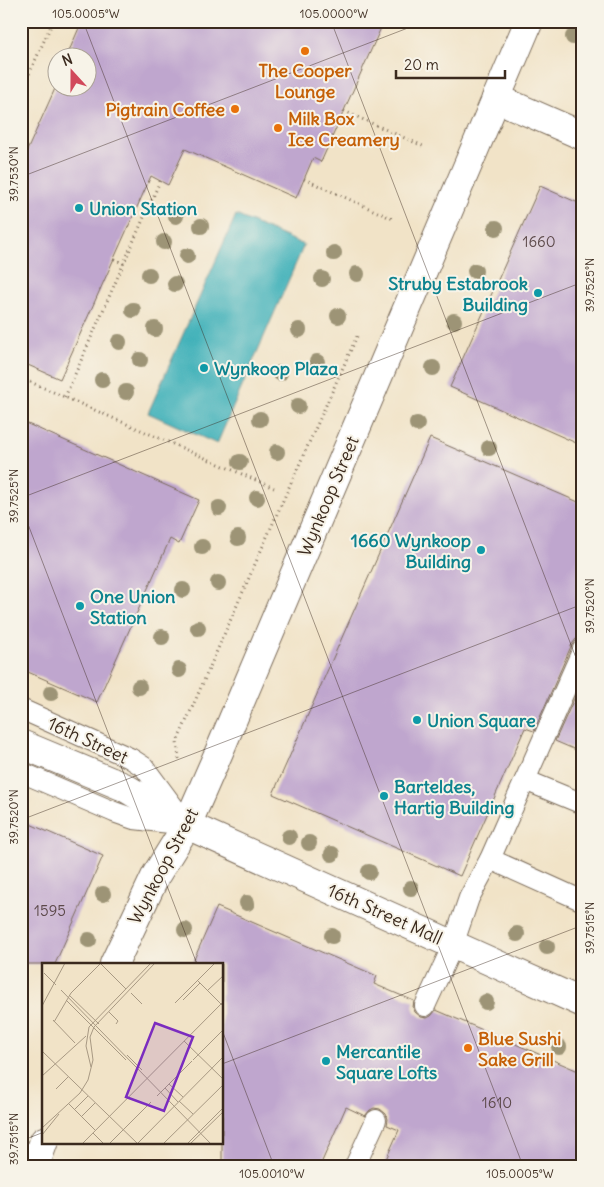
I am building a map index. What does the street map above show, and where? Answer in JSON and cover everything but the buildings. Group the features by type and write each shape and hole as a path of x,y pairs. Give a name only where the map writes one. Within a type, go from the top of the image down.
{"street":[{"name":"Wynkoop Street","path":"114,963 156,875 187,825 529,21"},
{"path":"496,98 583,136"},
{"name":"16th Street","path":"21,744 124,786 187,825"},
{"name":"16th Street Mall","path":"187,825 583,1003"}],"lane":[{"path":"426,1006 453,945 469,898 490,859 583,649"},
{"name":"16th Street","path":"21,709 130,758 144,767 187,825"},
{"path":"21,772 134,819 187,825"},
{"path":"525,780 583,804"},
{"path":"490,859 583,901"},
{"path":"355,1166 376,1120"}],"path":[{"path":"21,92 53,21"},
{"path":"344,111 425,147"},
{"path":"304,179 393,219"},
{"path":"64,396 160,181"},
{"path":"114,259 124,264"},
{"path":"21,378 274,488"}],"water":[{"path":"236,215 304,245 217,444 148,413"}],"place":[{"name":"The Cooper Lounge","path":"305,51"},
{"name":"Pigtrain Coffee","path":"235,109"},
{"name":"Milk Box Ice Creamery","path":"278,128"},
{"name":"Union Station","path":"79,208"},
{"name":"Struby Estabrook Building","path":"538,293"},
{"name":"Wynkoop Plaza","path":"204,368"},
{"name":"1660 Wynkoop Building","path":"481,550"},
{"name":"One Union Station","path":"80,606"},
{"name":"Union Square","path":"417,720"},
{"name":"Barteldes, Hartig Building","path":"384,796"},
{"name":"Blue Sushi Sake Grill","path":"468,1048"},
{"name":"Mercantile Square Lofts","path":"326,1061"}]}
